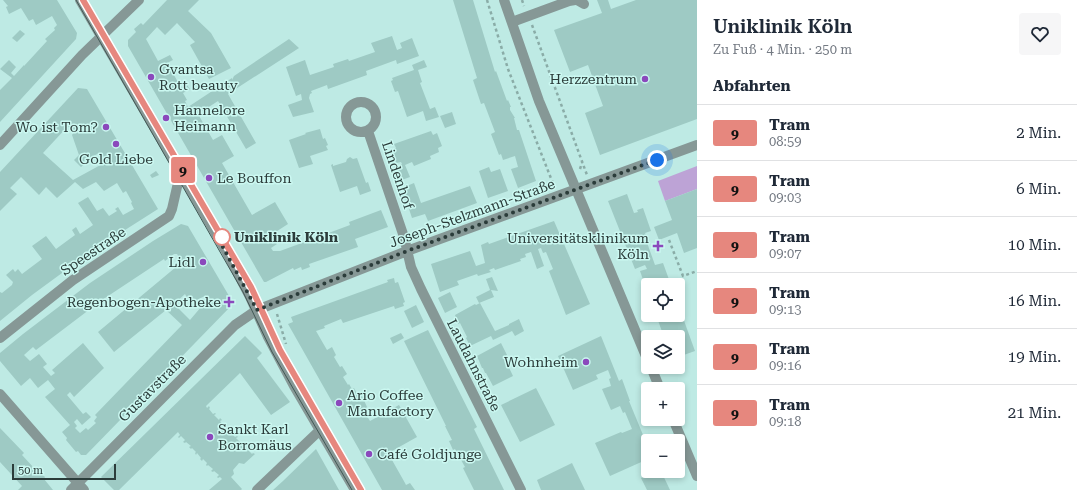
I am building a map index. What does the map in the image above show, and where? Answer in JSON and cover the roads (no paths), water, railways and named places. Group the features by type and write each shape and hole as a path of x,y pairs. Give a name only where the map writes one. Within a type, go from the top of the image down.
{"street":[{"path":"80,0 100,39 226,251 294,386 356,490"},
{"path":"0,145 82,55 139,0"},
{"path":"504,0 539,101 641,345"},
{"path":"512,22 569,1 579,1"},
{"name":"Lindenhof","path":"368,130 404,237 407,251"},
{"name":"Joseph-Stelzmann-Straße","path":"257,310 407,251 697,146"},
{"name":"Speestraße","path":"0,338 74,280 169,216 180,174"},
{"name":"Laudahnstraße","path":"407,251 411,267 421,289 522,490"},
{"name":"Gustavstraße","path":"78,488 235,325 257,310"},
{"path":"0,394 78,488"},
{"path":"676,426 697,476"},
{"path":"257,490 320,430"}],"tram line":[{"path":"76,0 243,292 272,352 352,490"},
{"path":"83,0 251,287 280,350 361,490"},
{"name":"9","path":"83,0 251,287 280,350 361,490"}],"place":[{"name":"Gvantsa Rott beauty","path":"151,77"},
{"name":"Herzzentrum","path":"645,79"},
{"name":"Hannelore Heimann","path":"166,118"},
{"name":"Wo ist Tom?","path":"106,127"},
{"name":"Gold Liebe","path":"116,144"},
{"name":"Le Bouffon","path":"209,178"},
{"name":"Uniklinik Köln","path":"222,237"},
{"name":"Universitätsklinikum Köln","path":"658,246"},
{"name":"Lidl","path":"203,262"},
{"name":"Regenbogen-Apotheke","path":"229,302"},
{"name":"Wohnheim","path":"586,362"},
{"name":"Ario Coffee Manufactory","path":"339,403"},
{"name":"Sankt Karl Borromäus","path":"210,437"},
{"name":"Café Goldjunge","path":"369,454"}]}
